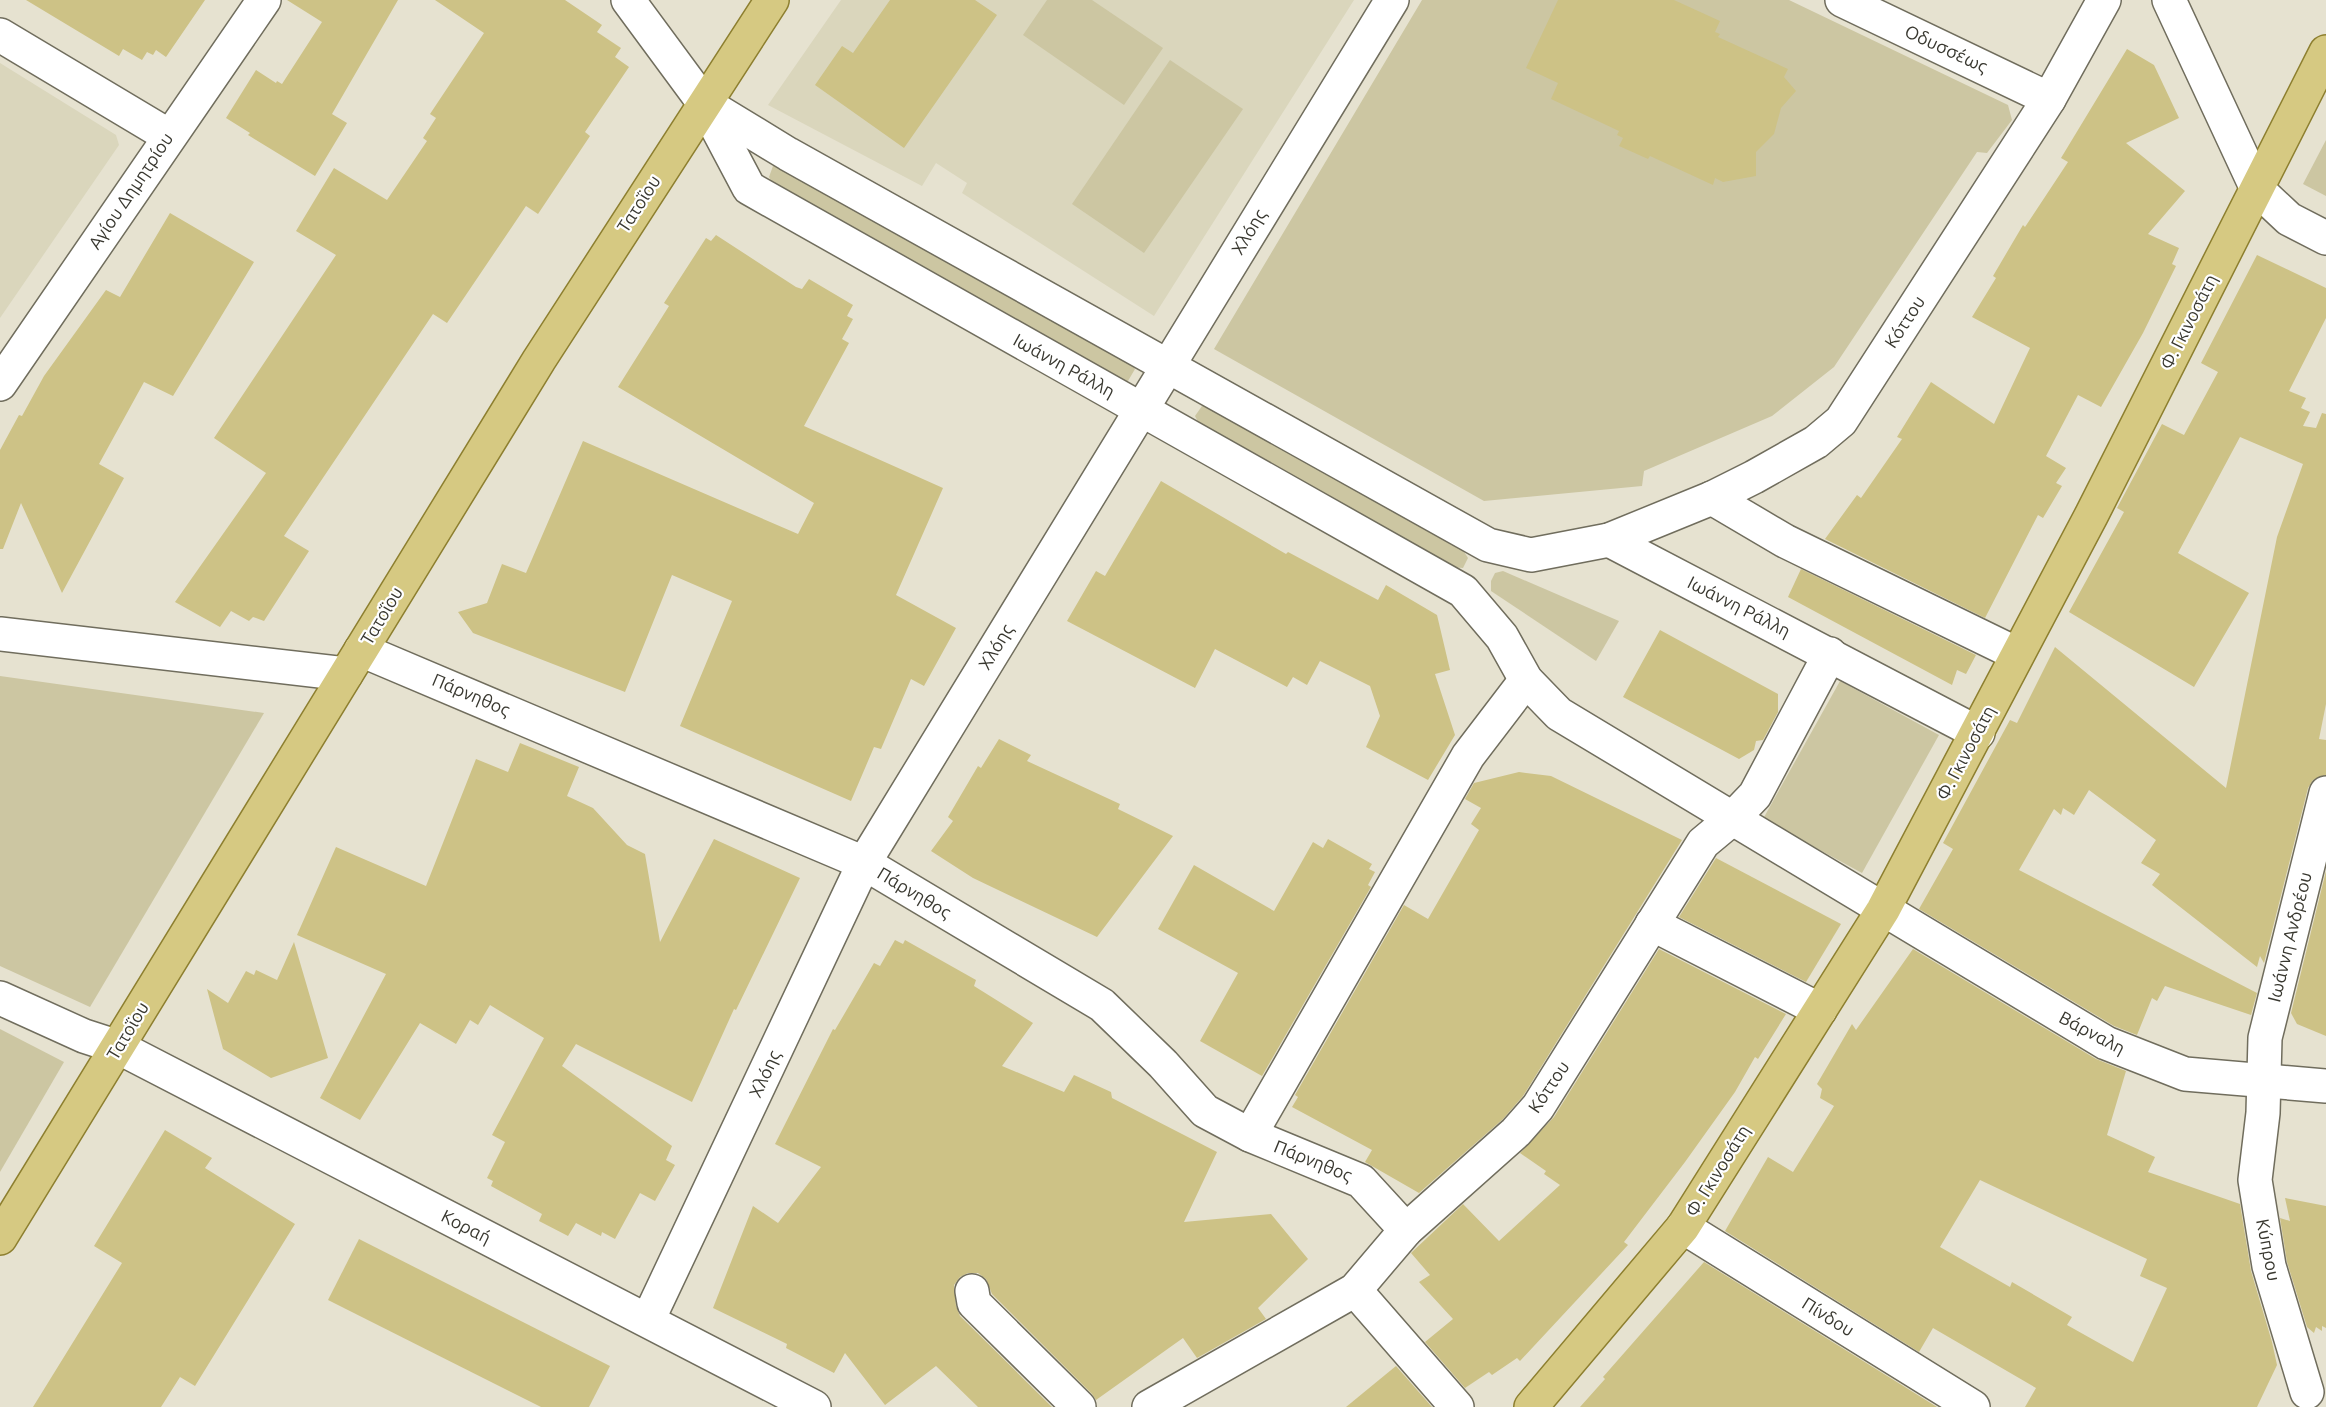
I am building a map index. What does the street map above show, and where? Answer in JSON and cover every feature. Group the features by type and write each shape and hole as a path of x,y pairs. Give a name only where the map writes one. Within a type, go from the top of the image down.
{"main road":[{"name":"Τατοΐου","path":"0,1238 539,360 772,0"},
{"name":"Φ. Γκινοσάτη","path":"1531,1407 1683,1227 1883,910 2092,514 2326,52"}],"street":[{"name":"Αγίου Δημητρίου","path":"0,384 264,0"},
{"name":"Ιωάννη Ράλλη","path":"628,0 704,103 749,188 1463,591 1502,637 1526,680 1559,714 1883,910"},
{"name":"Χλόης","path":"648,1320 864,863 1392,0"},
{"name":"Οδυσσέως","path":"1842,0 2049,99"},
{"name":"Κόττου","path":"1609,540 1712,498 1754,477 1816,442 1841,422 2049,99 2104,0"},
{"path":"2169,0 2257,189 2289,219 2326,238"},
{"path":"0,35 169,136"},
{"name":"Ιωάννη Ράλλη","path":"704,103 788,154 1488,545 1531,555 1609,540 1978,733"},
{"path":"1712,498 1785,541 2017,654"},
{"path":"1463,591 1488,545"},
{"name":"Πάρνηθος","path":"0,634 353,662 864,863 1102,1005 1163,1064 1205,1111 1250,1135 1361,1181 1406,1230"},
{"name":"Κόττου","path":"1149,1407 1355,1290 1406,1230 1466,1174 1516,1132 1538,1107 1703,843 1733,818 1755,795 1830,654"},
{"path":"1250,1135 1468,756 1526,680"},
{"name":"Ιωάννη Ανδρέου","path":"2264,1081 2265,1038 2326,794"},
{"name":"Βάρναλη","path":"1883,910 2106,1043 2185,1074 2326,1086"},
{"path":"1652,924 1820,1010"},
{"name":"Κοραή","path":"0,998 84,1036 118,1047 814,1407"},
{"name":"Κύπρου","path":"2264,1081 2263,1113 2255,1180 2269,1266 2308,1396"},
{"name":"Πίνδου","path":"1683,1227 1972,1407"},
{"path":"1355,1290 1457,1407"},
{"path":"972,1291 974,1303 1079,1407"}],"shaded area":[{"path":"841,0 1354,0 1154,316 962,193 967,183 936,163 922,186 768,105"},
{"path":"1047,0 1092,0 1163,48 1124,105 1023,35"},
{"path":"1422,0 1789,0 2008,105 2012,120 1987,153 1977,152 1834,367 1772,416 1644,471 1642,486 1484,501 1214,349"},
{"path":"1170,60 1243,109 1144,253 1072,204"},
{"path":"0,63 116,135 119,145 0,318"},
{"path":"2326,140 2326,196 2303,184"},
{"path":"787,164 1129,359 1135,369 1128,381 1116,381 774,186 769,177 773,166"},
{"path":"1202,406 1216,407 1461,547 1468,558 1463,568 1450,567 1201,428 1195,416"},
{"path":"1503,571 1619,621 1596,661 1491,591 1491,581 1495,573"},
{"path":"0,676 264,713 90,1007 0,966"},
{"path":"1840,681 1939,735 1862,873 1763,819"},
{"path":"0,1029 64,1062 0,1172"}],"building":[{"path":"26,0 205,0 166,57 156,50 153,55 147,52 142,60 123,49 119,56"},
{"path":"287,0 398,0 332,114 347,123 315,176 248,135 250,133 226,118 256,70 276,83 277,81 282,84 322,22"},
{"path":"435,0 565,0 602,25 597,32 621,48 615,57 629,67 585,132 590,136 538,214 526,206 447,323 433,314 284,536 309,551 264,621 253,617 249,621 231,611 220,627 175,602 266,473 214,438 336,255 296,231 334,168 387,200 427,141 423,138 436,118 430,114 484,33"},
{"path":"890,0 975,0 997,15 904,148 815,85 842,46 853,53"},
{"path":"1558,0 1674,0 1720,21 1715,32 1720,34 1718,37 1788,69 1784,77 1796,91 1781,108 1774,134 1756,152 1756,176 1723,182 1715,178 1713,185 1650,156 1648,159 1619,146 1623,138 1617,135 1619,131 1551,99 1558,83 1526,68"},
{"path":"2127,49 2154,65 2179,118 2126,143 2185,191 2148,234 2179,248 2172,264 2176,266 2143,333 2101,407 2078,395 2046,456 2066,468 2056,483 2062,486 2043,518 2038,515 1985,618 1825,539 1857,495 1861,498 1902,439 1897,437 1931,382 1994,424 2030,348 1972,317 1996,278 1993,276 2023,225 2025,227 2068,162 2061,158"},
{"path":"170,213 254,262 173,396 144,382 99,464 124,478 62,593 21,503 3,549 0,549 0,450 44,376 106,290 120,297"},
{"path":"716,235 796,287 802,289 809,279 853,305 847,316 853,319 842,339 849,343 804,426 943,488 896,595 956,628 924,686 911,679 881,749 874,747 851,801 680,726 732,601 672,575 625,692 473,633 458,612 487,603 502,564 526,573 583,441 798,534 814,503 618,387 669,306 664,303 706,238 711,241"},
{"path":"2257,255 2326,288 2326,318 2289,391 2306,398 2301,408 2310,412 2303,426 2316,428 2322,413 2326,414 2326,704 2319,739 2326,740 2326,775 2313,780 2308,788 2264,963 2260,956 2257,967 2152,885 2160,874 2141,863 2156,840 2089,790 2074,815 2063,808 2061,815 2054,809 2019,870 2257,993 2251,1015 2165,986 2157,1001 2152,998 2137,1035 2114,1026 1919,909 1953,849 1943,843 2010,720 2017,723 2055,647 2226,788 2277,537 2303,464 2240,437 2178,553 2249,593 2194,687 2069,612 2124,512 2117,508 2162,424 2184,435 2218,372 2201,363"},
{"path":"1161,481 1286,554 1288,552 1378,600 1386,585 1437,615 1450,670 1435,674 1455,735 1428,780 1366,747 1380,716 1370,686 1320,661 1307,685 1293,677 1287,687 1215,649 1195,688 1067,621 1096,571 1105,576"},
{"path":"1801,569 1976,655 1966,674 1957,670 1952,685 1788,597"},
{"path":"1660,630 1778,694 1778,712 1763,740 1756,741 1754,750 1739,759 1623,697"},
{"path":"999,739 1031,755 1027,761 1120,804 1118,809 1173,836 1097,937 973,878 931,851 953,821 948,817 978,766 981,768"},
{"path":"520,743 579,767 567,796 593,808 627,845 645,854 660,942 714,839 800,878 736,1010 734,1009 692,1102 576,1044 562,1066 672,1146 666,1160 675,1165 655,1201 640,1193 615,1239 602,1232 601,1236 576,1223 568,1236 539,1221 542,1214 491,1186 493,1181 487,1178 505,1142 492,1135 544,1038 490,1005 478,1025 470,1020 456,1044 420,1023 360,1120 320,1098 386,974 297,935 336,847 426,886 476,759 508,772"},
{"path":"1519,772 1551,776 1682,840 1523,1096 1503,1119 1419,1193 1365,1162 1372,1150 1292,1107 1298,1097 1295,1095 1404,905 1428,919 1479,830 1471,824 1481,808 1465,799 1474,783"},
{"path":"1328,839 1372,864 1369,869 1375,872 1368,885 1371,887 1262,1076 1200,1041 1238,973 1158,929 1194,865 1274,911 1313,842 1323,848"},
{"path":"1716,858 1841,924 1806,982 1679,917"},
{"path":"2326,871 2326,1036 2297,1024 2291,1013"},
{"path":"895,940 903,944 905,940 976,980 974,986 1033,1023 1002,1066 1064,1092 1074,1075 1111,1092 1112,1098 1217,1152 1184,1222 1271,1214 1308,1259 1258,1308 1266,1319 1197,1358 1183,1338 1096,1400 992,1294 986,1279 978,1273 968,1273 960,1277 954,1285 956,1306 960,1316 1052,1407 978,1407 936,1366 885,1405 845,1353 834,1373 786,1348 787,1344 713,1308 753,1206 778,1223 821,1167 775,1144 833,1029 835,1030 874,963 880,966"},
{"path":"294,942 328,1058 271,1078 223,1049 207,989 228,1003 246,971 254,975 256,970 277,980"},
{"path":"1659,949 1786,1014 1758,1059 1755,1057 1735,1092 1624,1242 1628,1245 1520,1361 1517,1358 1492,1375 1489,1372 1465,1388 1425,1342 1453,1319 1419,1282 1430,1275 1411,1253 1463,1204 1499,1241 1560,1185 1544,1174 1546,1171 1520,1153 1554,1117"},
{"path":"1913,949 2096,1059 2126,1071 2107,1135 2155,1157 2148,1172 2240,1204 2251,1271 2277,1365 2257,1407 2025,1407 2036,1388 1933,1328 1919,1352 1725,1231 1768,1157 1793,1172 1834,1106 1820,1098 1822,1089 1817,1084 1852,1024 1856,1030","holes":["1980,1180 2147,1259 2140,1276 2167,1288 2133,1362 2067,1325 2072,1317 2012,1282 2010,1287 1940,1247"]},
{"path":"165,1130 212,1158 205,1168 295,1224 195,1386 180,1377 161,1407 33,1407 122,1263 94,1246"},
{"path":"2285,1198 2326,1206 2326,1328 2322,1326 2322,1331 2316,1327 2314,1333 2307,1327 2287,1262 2280,1218 2290,1221"},
{"path":"359,1239 610,1366 589,1407 541,1407 328,1300"},
{"path":"1704,1262 1937,1407 1580,1407 1605,1379 1603,1377"},
{"path":"1396,1366 1432,1407 1346,1407"}]}
